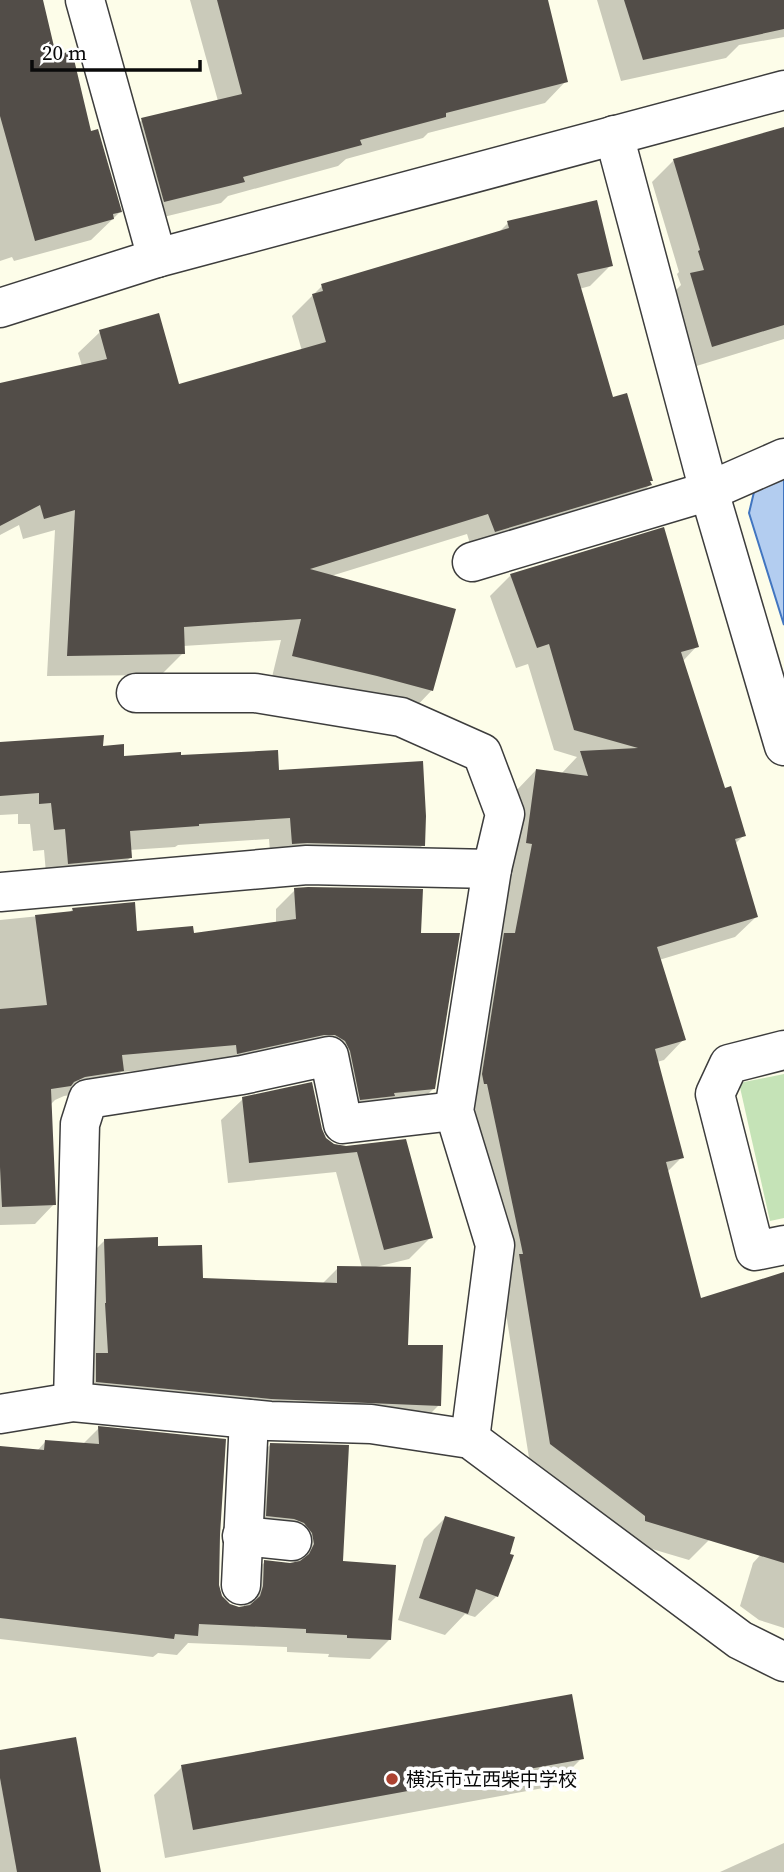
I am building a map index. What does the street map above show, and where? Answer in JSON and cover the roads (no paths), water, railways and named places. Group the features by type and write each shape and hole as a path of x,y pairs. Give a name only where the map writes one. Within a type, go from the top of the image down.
{"street":[{"path":"85,0 157,258"},
{"path":"0,308 157,258 784,90"},
{"path":"614,135 709,491 783,740"},
{"path":"472,562 709,491 784,458"},
{"path":"136,693 255,693 401,716 482,753 505,814 492,869 454,1111 495,1245 470,1438"},
{"path":"0,892 307,865 492,869"},
{"path":"784,1050 729,1064 715,1094 755,1251 784,1245"},
{"path":"74,1402 80,1124 88,1099 242,1074 328,1056 343,1124 454,1111"},
{"path":"0,1414 74,1402 249,1419 371,1424 470,1438 740,1640 784,1662"},
{"path":"241,1585 249,1419"},
{"path":"242,1536 292,1541"}],"water":[{"path":"784,477 784,625 749,513 754,492"}],"place":[{"name":"横浜市立西柴中学校","path":"392,1779"}]}
